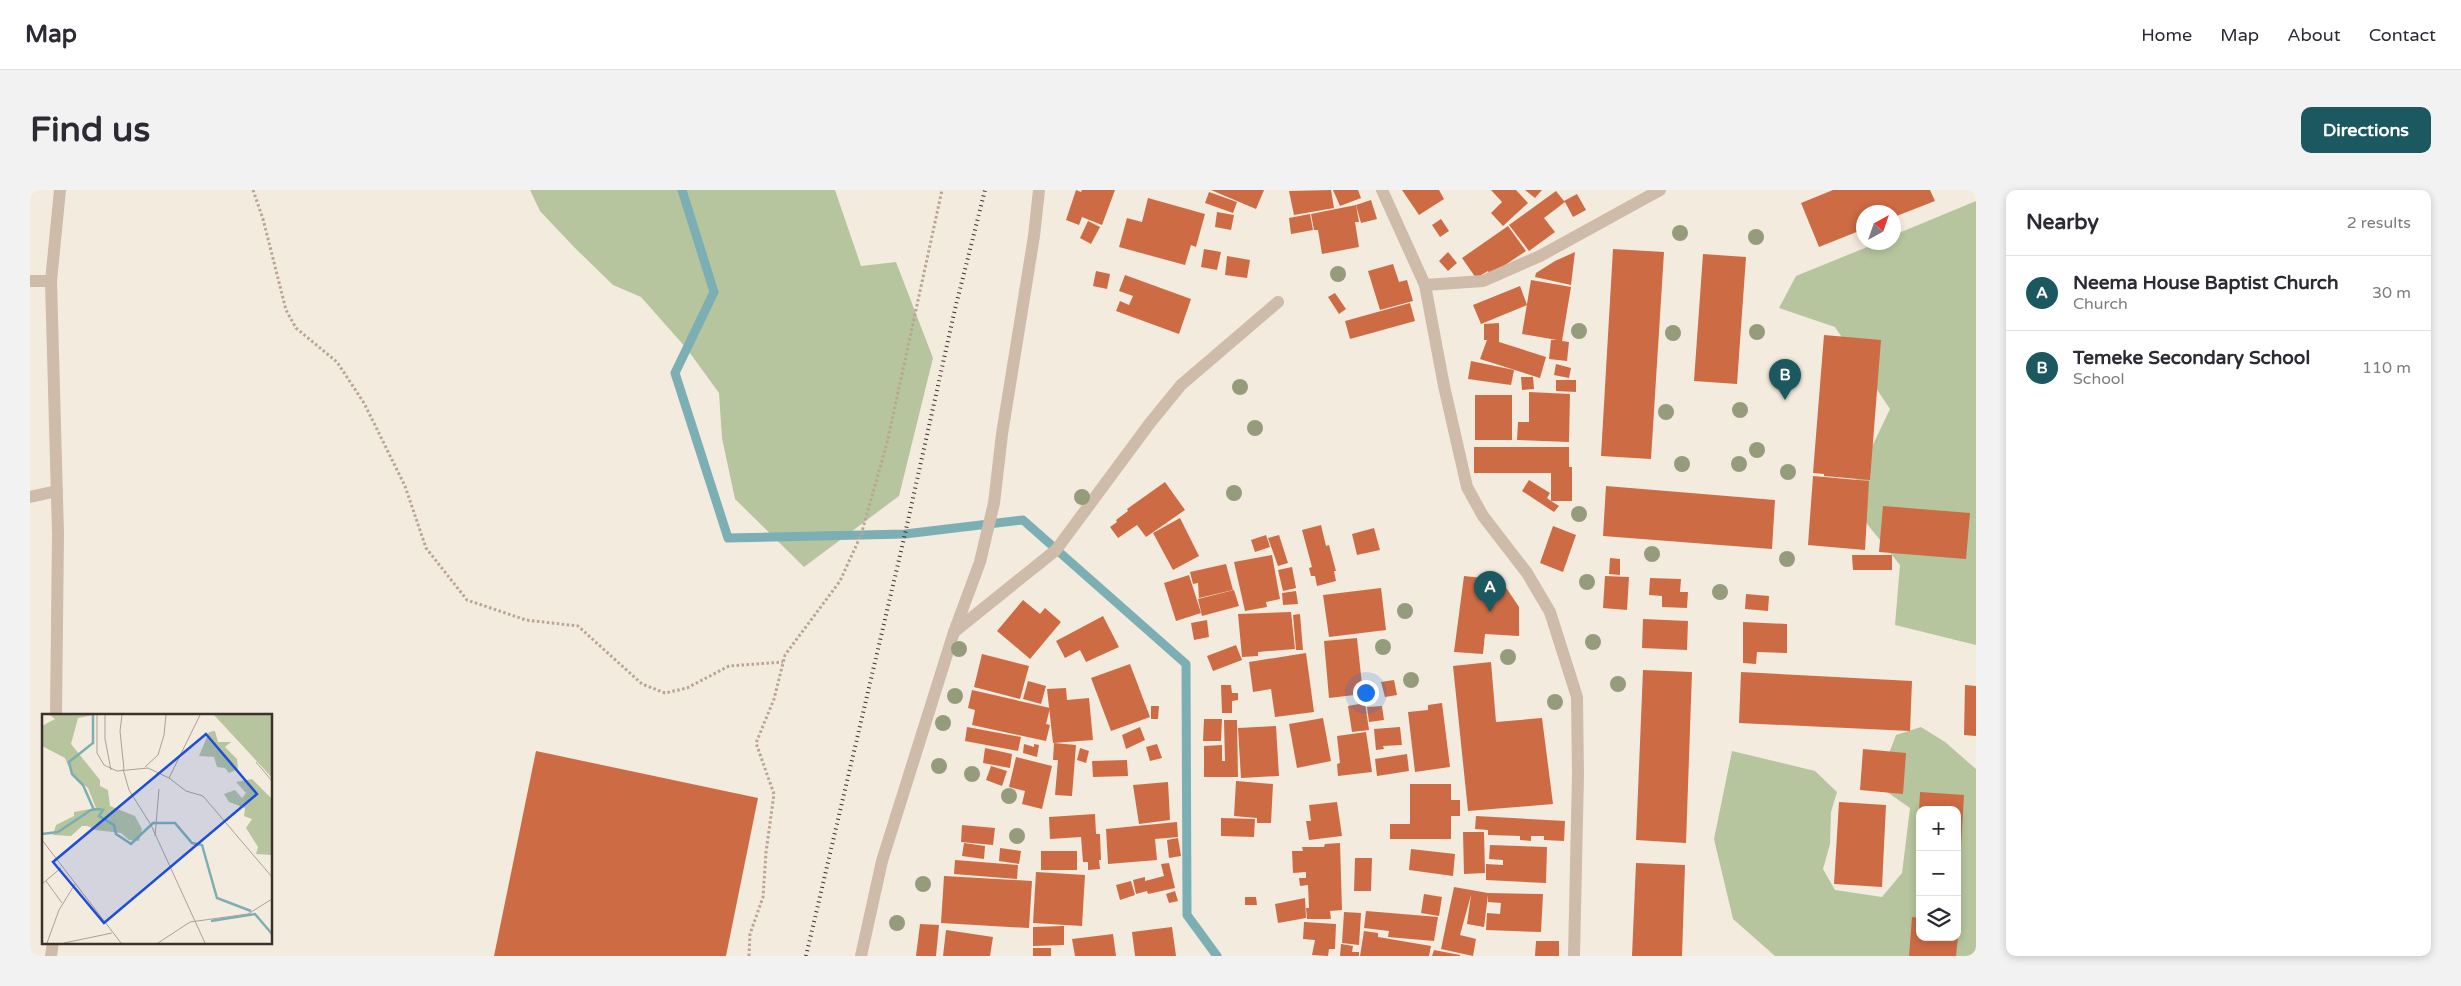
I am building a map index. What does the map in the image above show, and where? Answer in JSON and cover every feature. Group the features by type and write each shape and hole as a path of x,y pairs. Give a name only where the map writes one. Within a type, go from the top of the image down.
{"street":[{"path":"56,714 57,491 51,281 60,190"},
{"path":"861,956 882,861 954,632 980,562 994,503 1002,434 1039,190"},
{"path":"1382,190 1425,285 1444,386 1467,487 1483,516 1527,573 1550,612 1577,697 1578,774 1574,956"},
{"path":"1425,285 1482,281 1540,256 1660,190"},
{"path":"30,281 51,281"},
{"path":"954,632 1056,550 1150,423 1181,385 1278,302"},
{"path":"30,498 57,491"}],"path":[{"path":"253,190 263,219 286,310 296,328 337,362 364,403 406,486 426,548 467,600 526,620 578,626 642,684 665,693 687,688 729,666 783,662"},
{"path":"749,956 750,934 763,897 766,852 774,794 756,743 774,699 785,654 840,581 861,535 887,444 942,190"}],"green space":[{"path":"530,190 835,190 861,266 896,262 933,358 899,496 804,567 735,499 722,438 719,393 687,349 641,297 613,285 540,211"},
{"path":"1976,201 1976,645 1895,625 1900,565 1847,499 1890,409 1835,327 1779,308 1796,276 1860,250 1901,250 1901,232"},
{"path":"1921,727 1945,742 1976,769 1976,956 1775,956 1733,919 1714,839 1732,751 1815,771 1837,792 1831,812 1830,844 1823,869 1835,890 1882,897 1902,873 1910,808 1877,785 1896,735"}],"building":[{"path":"1076,190 1081,192 1082,190 1115,190 1102,225 1082,217 1079,225 1066,220"},
{"path":"1211,190 1264,190 1256,209"},
{"path":"1331,190 1334,208 1294,215 1289,191"},
{"path":"1333,190 1358,190 1361,198 1340,206"},
{"path":"1402,190 1439,190 1444,199 1419,215"},
{"path":"1491,190 1516,190 1528,203 1503,226 1491,213 1502,202"},
{"path":"1525,190 1542,190 1535,198"},
{"path":"1833,190 1930,190 1935,201 1901,214 1901,205 1856,205 1856,232 1819,247 1801,203"},
{"path":"1556,191 1564,201 1577,194 1586,210 1573,217 1565,202 1544,218 1555,232 1529,251 1509,225"},
{"path":"1209,192 1237,202 1233,213 1205,203"},
{"path":"1148,198 1205,214 1196,247 1191,245 1185,265 1119,247 1127,218 1142,222"},
{"path":"1371,200 1377,219 1361,223 1356,205"},
{"path":"1356,205 1359,222 1355,222 1359,247 1322,254 1318,230 1314,230 1311,214"},
{"path":"1217,212 1234,215 1231,230 1215,227"},
{"path":"1310,214 1313,230 1291,234 1289,218"},
{"path":"1441,219 1449,231 1440,237 1432,225"},
{"path":"1088,221 1100,227 1091,244 1080,238"},
{"path":"1508,226 1526,251 1490,275 1488,271 1476,278 1462,258"},
{"path":"1204,249 1221,252 1217,270 1201,267"},
{"path":"1613,249 1664,252 1651,459 1601,456"},
{"path":"1448,252 1457,263 1448,271 1439,261"},
{"path":"1575,252 1571,285 1535,277 1536,273 1555,261"},
{"path":"1703,254 1746,257 1737,384 1694,381"},
{"path":"1227,256 1250,260 1247,278 1225,275"},
{"path":"1393,264 1399,282 1407,280 1413,301 1380,310 1368,271"},
{"path":"1096,271 1110,274 1107,289 1093,286"},
{"path":"1125,275 1191,299 1179,334 1116,311 1120,301 1129,305 1133,296 1119,291"},
{"path":"1531,280 1571,287 1562,341 1569,342 1567,361 1549,359 1551,340 1557,340 1522,334"},
{"path":"1520,286 1527,305 1481,324 1473,305"},
{"path":"1335,293 1346,309 1339,314 1328,297"},
{"path":"1410,303 1415,321 1350,339 1345,321"},
{"path":"1499,323 1499,342 1546,357 1540,378 1480,359 1487,340 1484,340 1484,324"},
{"path":"1824,335 1881,340 1870,480 1824,476 1824,474 1813,473"},
{"path":"1471,361 1514,370 1511,385 1468,379"},
{"path":"1556,364 1571,368 1569,378 1554,375"},
{"path":"1521,377 1533,377 1534,389 1522,390"},
{"path":"1556,380 1576,380 1576,392 1556,391"},
{"path":"1529,392 1570,394 1569,442 1517,440 1518,422 1529,422"},
{"path":"1475,395 1512,395 1512,440 1475,440"},
{"path":"1474,447 1569,447 1569,467 1572,467 1572,501 1551,501 1551,473 1474,473"},
{"path":"1813,476 1869,481 1865,550 1808,545"},
{"path":"1529,480 1550,493 1547,498 1559,506 1554,512 1522,491"},
{"path":"1165,482 1185,510 1146,537 1137,525 1118,538 1110,527 1128,511 1127,509"},
{"path":"1606,486 1775,500 1772,549 1603,536"},
{"path":"1883,506 1970,513 1966,559 1879,552"},
{"path":"1180,518 1199,556 1173,570 1153,533"},
{"path":"1321,525 1326,546 1329,545 1336,571 1334,571 1336,581 1317,586 1315,576 1311,576 1309,568 1312,567 1302,530"},
{"path":"1553,526 1576,535 1563,572 1540,563"},
{"path":"1374,528 1380,550 1357,555 1352,534"},
{"path":"1266,535 1270,547 1255,552 1251,540"},
{"path":"1279,535 1288,563 1278,566 1268,538"},
{"path":"1272,555 1280,599 1266,602 1267,607 1245,611 1234,562"},
{"path":"1852,555 1892,555 1892,570 1853,570"},
{"path":"1610,558 1620,559 1620,575 1609,574"},
{"path":"1226,564 1233,590 1199,598 1198,583 1193,584 1190,572"},
{"path":"1292,567 1296,588 1283,591 1278,570"},
{"path":"1189,575 1201,613 1176,621 1164,583"},
{"path":"1464,576 1501,580 1519,607 1519,636 1485,634 1483,654 1454,652"},
{"path":"1605,576 1629,577 1627,610 1603,608"},
{"path":"1650,578 1681,579 1680,592 1688,592 1687,608 1662,607 1662,596 1649,595"},
{"path":"1381,588 1386,630 1329,637 1323,595"},
{"path":"1234,590 1239,606 1202,616 1198,599"},
{"path":"1296,591 1298,604 1283,605 1282,593"},
{"path":"1746,594 1769,596 1768,611 1745,609"},
{"path":"1023,600 1040,614 1045,608 1061,622 1030,659 997,631"},
{"path":"1291,612 1295,649 1258,652 1258,656 1242,657 1238,614"},
{"path":"1300,614 1303,650 1296,650 1293,615"},
{"path":"1103,616 1119,647 1086,662 1080,650 1065,658 1056,641"},
{"path":"1643,619 1688,621 1687,650 1642,648"},
{"path":"1207,620 1209,637 1194,640 1191,623"},
{"path":"1743,622 1787,624 1787,653 1757,652 1756,664 1743,663"},
{"path":"1357,638 1363,694 1329,698 1324,641"},
{"path":"1236,645 1242,660 1213,671 1207,656"},
{"path":"1306,653 1314,712 1275,717 1271,689 1253,692 1249,662"},
{"path":"982,654 1029,666 1020,699 974,687"},
{"path":"1491,662 1496,722 1542,718 1553,804 1468,811 1453,666"},
{"path":"1130,664 1150,717 1111,731 1091,678"},
{"path":"1643,670 1692,672 1686,843 1636,840"},
{"path":"1741,672 1912,681 1910,731 1739,723"},
{"path":"1394,680 1397,695 1385,697 1381,682"},
{"path":"1028,681 1046,686 1041,704 1023,699"},
{"path":"1221,685 1231,685 1232,693 1238,693 1238,700 1232,701 1232,713 1222,713"},
{"path":"1965,685 1976,686 1976,736 1964,735"},
{"path":"1066,688 1067,700 1089,698 1093,740 1053,743 1047,689"},
{"path":"972,690 1050,708 1046,724 1050,725 1046,741 972,725 975,710 968,708"},
{"path":"1365,703 1369,730 1352,732 1348,706"},
{"path":"1442,703 1450,767 1415,772 1408,712 1428,710 1428,705"},
{"path":"1151,706 1159,706 1158,719 1151,719"},
{"path":"1382,706 1384,720 1369,722 1367,707"},
{"path":"1323,718 1331,761 1297,768 1289,724"},
{"path":"1204,719 1222,719 1221,741 1203,741"},
{"path":"1224,720 1237,720 1238,777 1204,777 1204,746 1222,745 1222,761 1225,761"},
{"path":"1276,726 1279,776 1241,778 1238,728"},
{"path":"967,727 1021,737 1018,751 965,741"},
{"path":"1140,727 1145,740 1126,749 1122,735"},
{"path":"1400,727 1402,745 1383,746 1384,749 1376,750 1374,729"},
{"path":"1366,732 1372,772 1338,776 1337,764 1340,763 1337,736"},
{"path":"1054,743 1076,745 1072,796 1055,795 1058,760 1053,760"},
{"path":"1024,744 1034,747 1034,744 1039,745 1037,757 1023,753"},
{"path":"1157,744 1162,758 1150,761 1146,747"},
{"path":"985,748 1012,754 1010,768 983,763"},
{"path":"1080,748 1089,751 1086,763 1077,760"},
{"path":"1863,749 1906,753 1903,794 1860,790"},
{"path":"536,751 758,798 726,956 494,956"},
{"path":"1407,754 1409,771 1377,776 1375,759"},
{"path":"1016,757 1052,766 1042,809 1022,804 1025,791 1009,787"},
{"path":"1127,760 1128,776 1093,777 1092,761"},
{"path":"991,766 1007,771 1002,786 986,780"},
{"path":"1236,781 1273,784 1271,823 1257,823 1257,818 1234,816"},
{"path":"1168,782 1170,820 1139,824 1133,785"},
{"path":"1410,784 1451,784 1451,800 1460,800 1460,816 1451,816 1451,839 1390,839 1390,824 1410,824"},
{"path":"1920,792 1964,795 1961,848 1961,806 1919,806"},
{"path":"1337,802 1342,836 1309,840 1306,821 1311,821 1309,805"},
{"path":"1839,802 1886,805 1882,887 1834,884"},
{"path":"1095,814 1096,834 1100,834 1100,869 1088,870 1088,862 1083,862 1081,837 1050,839 1049,817"},
{"path":"1476,816 1565,821 1564,841 1544,840 1544,836 1531,836 1531,841 1520,840 1520,836 1488,835 1488,830 1475,829"},
{"path":"1221,818 1255,819 1254,837 1221,836"},
{"path":"1177,822 1178,837 1155,839 1157,860 1108,864 1106,829"},
{"path":"962,825 995,828 993,845 961,842"},
{"path":"1463,832 1484,832 1485,873 1464,874"},
{"path":"1178,838 1181,856 1169,858 1167,840"},
{"path":"964,843 985,846 984,859 962,856"},
{"path":"1340,843 1342,910 1330,911 1331,919 1307,919 1306,908 1309,908 1308,885 1300,886 1299,878 1306,878 1306,872 1293,873 1292,851 1303,851 1302,847 1324,847 1325,844"},
{"path":"1490,845 1547,847 1546,883 1486,880 1486,864 1503,865 1503,860 1489,859"},
{"path":"1000,848 1021,851 1019,864 999,861"},
{"path":"1411,849 1455,854 1453,876 1409,870"},
{"path":"1041,851 1077,851 1077,870 1041,870"},
{"path":"1355,858 1372,858 1371,891 1354,891"},
{"path":"955,860 1018,865 1017,879 954,874"},
{"path":"1169,863 1175,888 1148,894 1147,891 1136,894 1133,880 1145,877 1145,881 1164,876 1161,864"},
{"path":"1636,863 1685,865 1682,956 1632,956"},
{"path":"1036,872 1085,875 1082,926 1033,923"},
{"path":"944,876 1032,881 1029,928 941,923"},
{"path":"1131,881 1135,895 1120,900 1116,885"},
{"path":"1454,887 1488,893 1543,894 1541,932 1486,930 1487,913 1500,914 1501,903 1488,902 1488,895 1484,927 1467,924 1471,895 1460,935 1476,939 1473,956 1441,949"},
{"path":"1175,891 1178,901 1169,903 1166,894"},
{"path":"1424,894 1442,897 1439,916 1421,913"},
{"path":"1245,897 1256,897 1257,905 1245,905"},
{"path":"1305,898 1306,918 1278,923 1275,904"},
{"path":"1366,911 1438,917 1434,941 1388,937 1389,931 1364,928"},
{"path":"1344,912 1361,913 1359,945 1342,943"},
{"path":"1912,917 1916,918 1916,941 1958,941 1956,956 1909,956"},
{"path":"1304,922 1336,924 1335,949 1329,949 1328,956 1312,955 1315,940 1303,939"},
{"path":"920,924 939,925 936,956 916,956"},
{"path":"1064,926 1064,945 1033,946 1033,927"},
{"path":"1172,927 1176,956 1135,956 1132,932"},
{"path":"946,930 993,937 990,956 943,956"},
{"path":"1364,931 1378,933 1378,937 1431,946 1429,956 1360,956"},
{"path":"1113,934 1116,956 1075,956 1072,939"},
{"path":"1536,941 1559,941 1559,956 1535,956"},
{"path":"1341,944 1353,946 1352,952 1359,952 1359,956 1340,956"},
{"path":"1033,948 1051,948 1051,956 1033,956"},
{"path":"1434,950 1460,955 1460,956 1432,956"}],"waterway":[{"path":"682,190 714,292 675,373 728,538 905,534 1023,520 1186,664 1187,915 1217,956"}],"railway":[{"path":"806,956 905,534 955,309 985,190"}],"place":[{"name":"Temeke Secondary School","path":"1785,400"},
{"name":"Neema House Baptist Church","path":"1490,612"}]}
